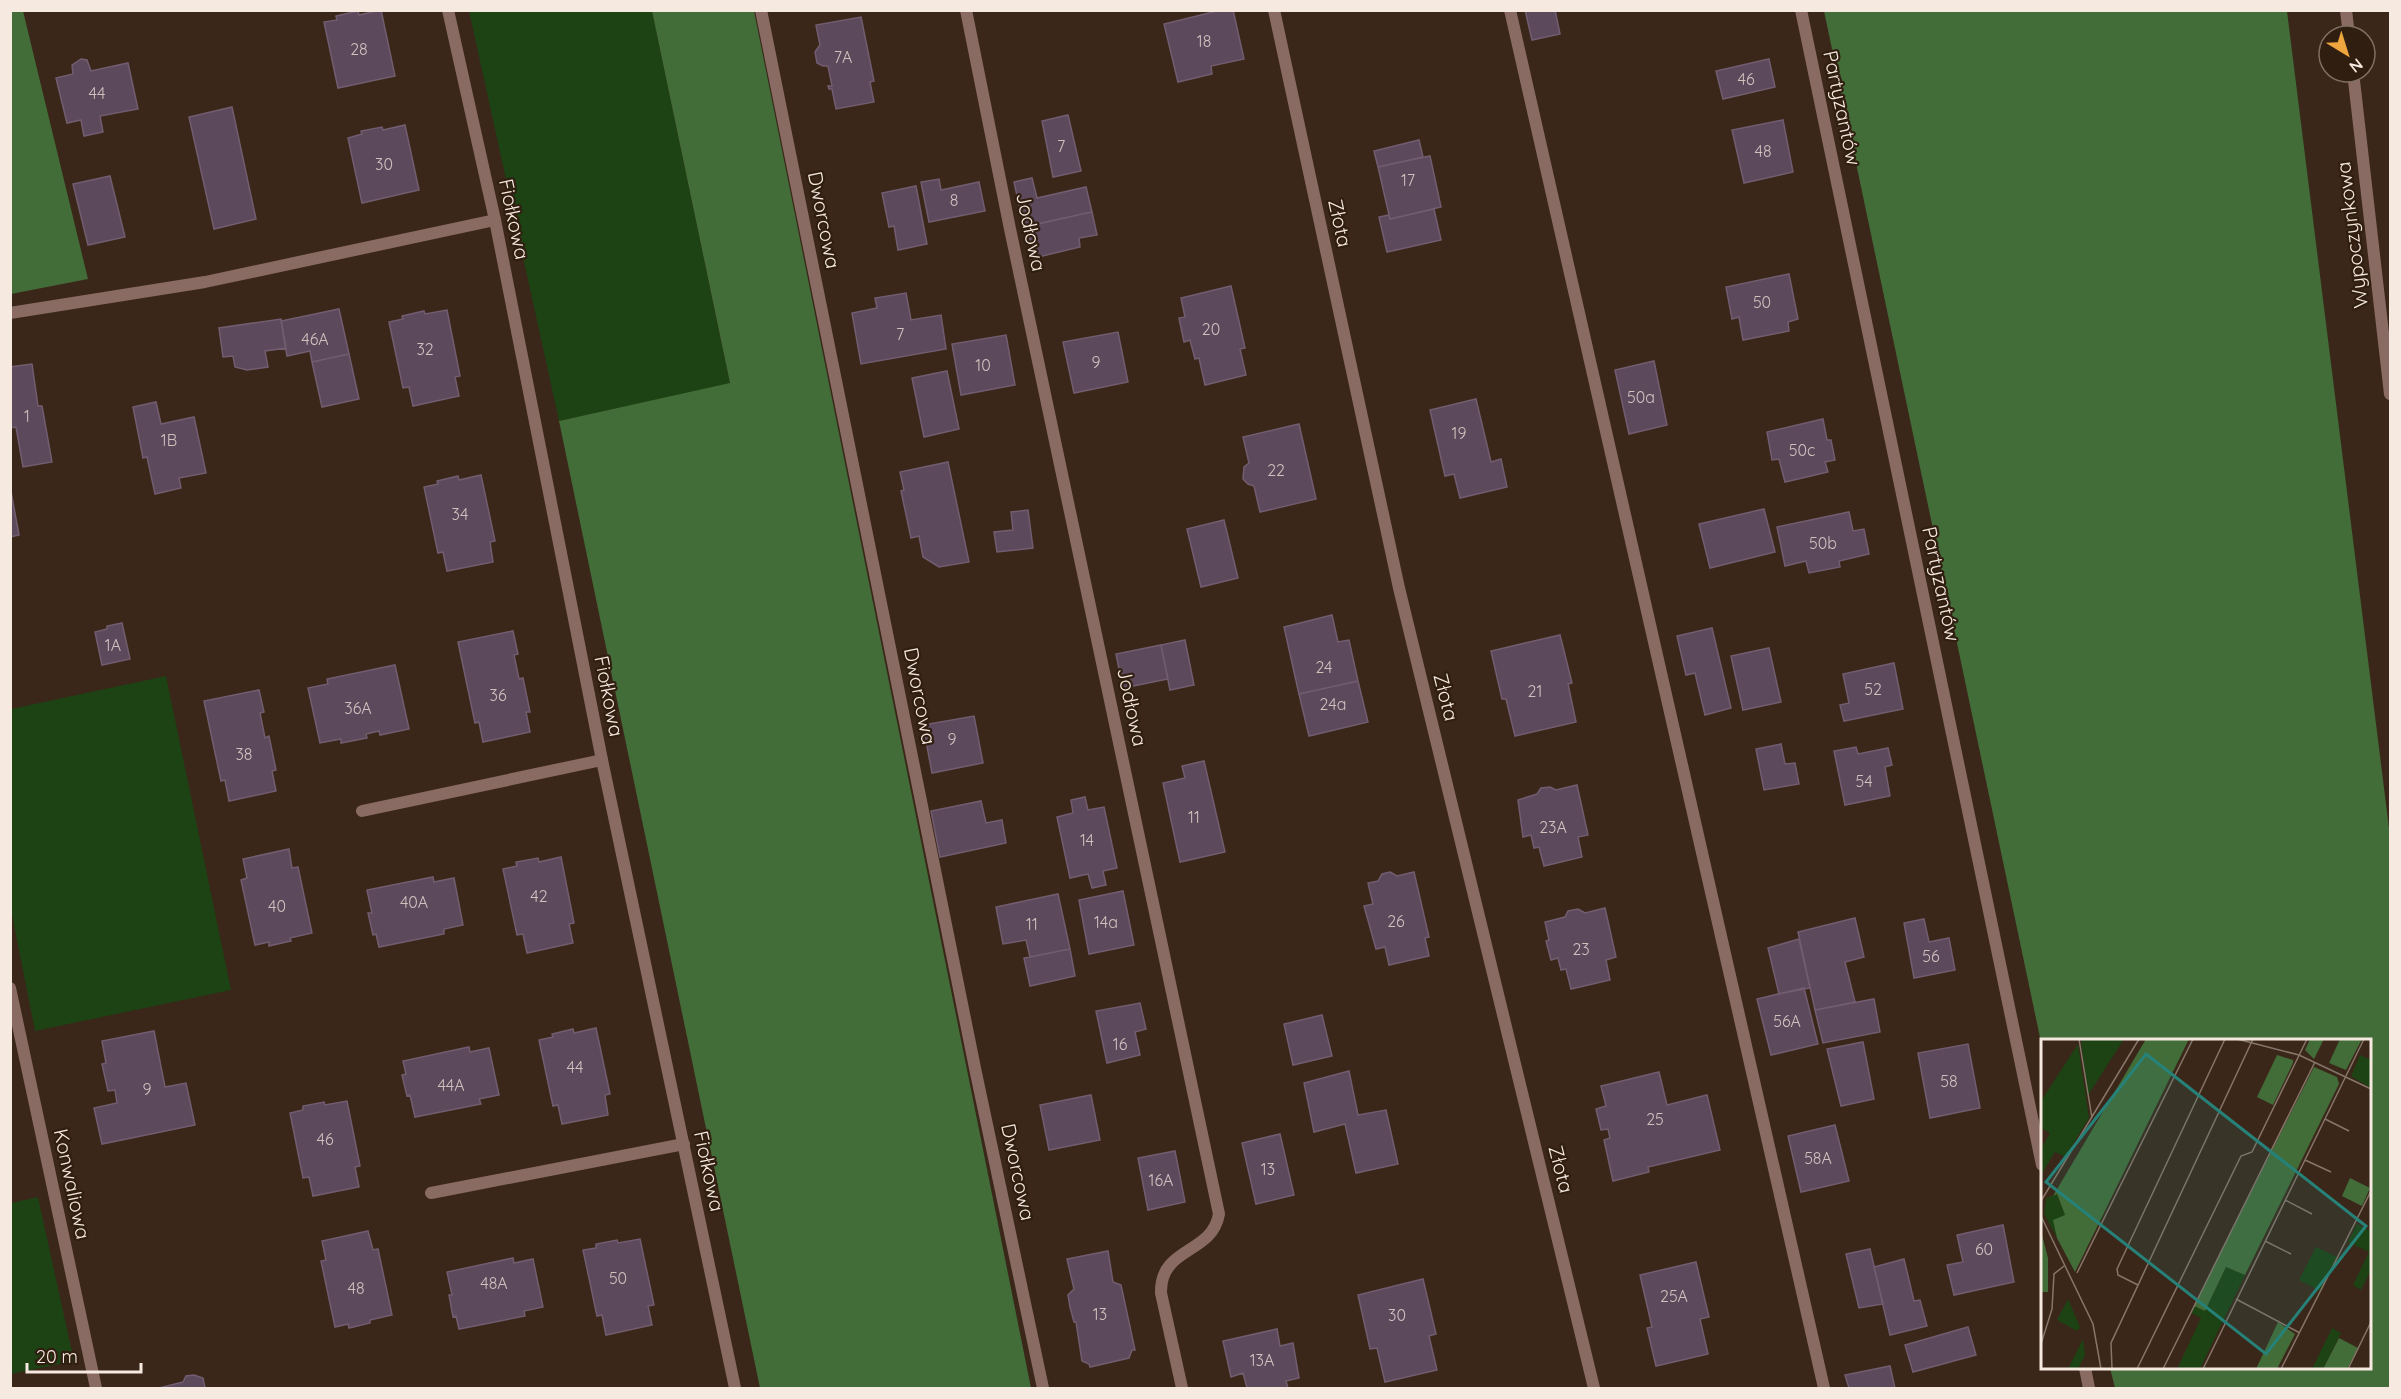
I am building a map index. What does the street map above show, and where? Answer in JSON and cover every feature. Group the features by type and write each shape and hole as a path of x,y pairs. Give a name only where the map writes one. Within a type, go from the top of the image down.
{"street":[{"name":"Fiołkowa","path":"448,10 495,220 602,760 735,1389"},
{"name":"Dworcowa","path":"761,10 1043,1389"},
{"name":"Jodłowa","path":"966,10 1010,230 1219,1214 1215,1229 1167,1267 1161,1282 1161,1293 1182,1389"},
{"name":"Złota","path":"1274,10 1400,588 1594,1389"},
{"path":"1510,10 1824,1389"},
{"name":"Partyzantów","path":"1801,10 2041,1155"},
{"name":"Wypoczynkowa","path":"2354,84 2391,394"},
{"path":"10,313 205,282 495,220"},
{"path":"362,811 602,760"},
{"name":"Konwaliowa","path":"10,988 96,1389"},
{"path":"431,1193 684,1143"},
{"path":"2085,1369 2089,1389"}],"green space":[{"path":"10,11 23,11 88,279 11,294"},
{"path":"469,11 652,11 730,384 559,421"},
{"path":"652,11 754,11 1031,1388 760,1388 559,421 730,383"},
{"path":"1824,11 2287,11 2390,836 2390,1388 2115,1388 2110,1369 2371,1369 2371,1039 2041,1039 2041,1042"},
{"path":"166,676 231,990 35,1031 11,910 11,709"},
{"path":"38,1197 74,1361 11,1374 11,1203"}],"building":[{"path":"381,10 395,76 338,88 324,22 337,20 336,16 358,11 359,15"},
{"path":"1221,10 1233,10 1244,59 1211,66 1212,74 1178,82 1164,24"},
{"path":"1525,10 1555,10 1560,34 1532,40"},
{"path":"861,17 874,81 870,82 874,102 836,109 832,89 828,86 832,86 828,66 817,63 815,52 820,45 816,25"},
{"path":"81,59 87,60 91,71 128,63 138,109 100,116 103,132 84,136 81,120 67,123 56,78 73,74 72,65"},
{"path":"1769,59 1775,87 1723,99 1716,71"},
{"path":"232,107 256,219 214,229 189,117"},
{"path":"1068,115 1081,171 1053,177 1042,121"},
{"path":"1783,120 1793,172 1744,183 1732,130"},
{"path":"405,125 419,190 362,203 348,138 362,134 361,131 382,127 383,130"},
{"path":"1419,140 1423,157 1378,167 1374,151"},
{"path":"1430,156 1441,207 1390,219 1378,167"},
{"path":"110,176 125,237 88,245 73,184"},
{"path":"1032,178 1037,198 1086,187 1092,212 1024,227 1014,182"},
{"path":"939,179 941,190 979,182 985,211 929,222 921,182"},
{"path":"916,186 927,244 898,250 894,226 889,227 882,193"},
{"path":"1434,209 1441,240 1387,252 1379,217 1389,215 1390,219"},
{"path":"1092,212 1097,235 1079,238 1080,247 1034,258 1027,226"},
{"path":"1789,274 1798,319 1788,322 1789,331 1743,340 1739,317 1732,319 1726,287"},
{"path":"1231,286 1245,348 1240,349 1246,375 1205,385 1199,358 1195,359 1190,340 1184,342 1179,318 1185,317 1181,298"},
{"path":"906,293 911,320 941,315 946,349 861,364 852,313 877,308 875,298"},
{"path":"339,309 349,354 312,362 310,351 287,356 281,321"},
{"path":"447,310 460,376 455,377 459,396 413,406 409,387 403,388 389,322 403,319 402,316 424,311 425,314"},
{"path":"281,319 286,348 265,351 268,367 247,370 235,367 233,356 223,357 219,328"},
{"path":"1118,332 1128,382 1074,393 1063,342"},
{"path":"1006,335 1015,385 961,395 952,344"},
{"path":"349,354 359,399 322,407 312,362"},
{"path":"1654,361 1667,425 1629,434 1615,370"},
{"path":"32,364 38,406 42,406 52,462 23,467 16,427 10,428 10,367"},
{"path":"947,371 959,429 924,437 912,378"},
{"path":"1476,399 1491,462 1501,459 1507,487 1460,498 1454,474 1445,476 1430,410"},
{"path":"156,402 161,424 194,417 206,473 179,478 181,488 155,494 147,457 143,458 133,407"},
{"path":"1823,419 1827,440 1831,440 1835,460 1825,462 1828,472 1785,482 1779,459 1772,460 1767,432"},
{"path":"1299,424 1316,499 1260,512 1254,486 1243,479 1244,467 1249,463 1243,437"},
{"path":"948,462 969,562 939,567 923,557 919,536 911,538 901,491 904,490 900,472"},
{"path":"481,475 495,541 490,542 493,562 447,571 443,552 438,553 424,487 458,476 459,480"},
{"path":"10,486 19,535 10,537"},
{"path":"1764,509 1775,552 1710,568 1699,524"},
{"path":"1028,510 1033,548 997,552 994,532 1013,530 1011,512"},
{"path":"1849,512 1853,531 1864,529 1869,554 1839,561 1840,567 1809,573 1806,561 1785,566 1777,527"},
{"path":"1224,520 1238,578 1201,587 1187,529"},
{"path":"1332,615 1338,642 1349,640 1358,681 1299,694 1284,627"},
{"path":"122,623 130,659 102,665 95,632 107,629 107,626"},
{"path":"1712,628 1731,708 1705,715 1695,673 1686,675 1677,636"},
{"path":"513,631 518,654 514,655 519,679 523,678 530,712 526,712 530,732 483,742 479,722 475,723 458,642"},
{"path":"1560,635 1572,683 1568,684 1576,722 1515,736 1506,699 1502,699 1491,651"},
{"path":"1185,640 1194,685 1170,690 1161,645"},
{"path":"1161,645 1168,679 1123,688 1116,654"},
{"path":"1769,648 1781,702 1743,710 1731,656"},
{"path":"1894,663 1903,709 1844,721 1840,705 1849,703 1843,674"},
{"path":"395,665 409,729 380,735 379,731 366,734 367,738 341,743 341,739 320,743 308,688 328,684 327,679"},
{"path":"1358,681 1368,722 1309,736 1299,694"},
{"path":"259,690 264,712 260,713 265,738 269,736 276,770 272,771 276,791 229,801 225,780 221,781 204,701"},
{"path":"974,716 983,763 932,773 923,725"},
{"path":"1781,744 1785,764 1795,763 1799,784 1764,790 1756,749"},
{"path":"1856,747 1858,754 1888,748 1892,765 1885,767 1890,796 1845,805 1834,751"},
{"path":"1204,761 1225,852 1180,862 1163,783 1185,778 1182,766"},
{"path":"1577,785 1588,835 1578,837 1582,857 1544,866 1539,847 1534,848 1531,835 1523,837 1518,800 1537,794 1541,788 1550,787 1556,790"},
{"path":"1085,797 1088,810 1104,807 1117,868 1103,871 1106,885 1092,888 1088,874 1070,878 1057,817 1073,813 1071,800"},
{"path":"981,801 986,823 1002,820 1006,843 940,857 931,811"},
{"path":"289,849 292,868 298,867 312,933 269,946 269,942 255,945 241,880 247,878 243,859"},
{"path":"561,857 574,923 569,924 573,943 527,953 523,934 517,935 503,869 517,866 516,862 538,858 539,862"},
{"path":"1390,872 1397,876 1414,872 1429,937 1425,938 1429,956 1389,965 1385,947 1376,949 1364,906 1373,904 1368,883 1378,881 1382,874"},
{"path":"433,877 434,882 454,878 463,925 444,929 444,934 379,947 376,934 373,935 368,913 372,913 367,890"},
{"path":"1123,891 1134,945 1089,954 1079,900"},
{"path":"1058,894 1070,949 1030,957 1026,940 1003,944 996,907"},
{"path":"1605,908 1616,957 1606,960 1610,980 1571,989 1566,969 1561,970 1558,958 1551,960 1546,941 1549,940 1545,922 1565,917 1568,911 1578,909 1585,913"},
{"path":"1855,918 1864,957 1845,962 1855,1002 1815,1010 1798,932"},
{"path":"1924,919 1929,942 1949,938 1955,970 1914,978 1904,923"},
{"path":"1799,939 1810,988 1779,994 1768,948"},
{"path":"1070,949 1075,976 1030,986 1024,958"},
{"path":"1804,988 1818,1044 1771,1055 1757,999"},
{"path":"1874,999 1880,1032 1823,1043 1815,1010"},
{"path":"1140,1003 1146,1029 1135,1032 1140,1055 1107,1063 1096,1011"},
{"path":"1322,1015 1332,1056 1293,1065 1284,1024"},
{"path":"596,1028 610,1094 605,1095 608,1115 562,1124 558,1105 553,1106 539,1040 573,1029 574,1033"},
{"path":"154,1031 165,1087 186,1083 195,1125 102,1144 94,1108 117,1103 115,1090 108,1091 102,1064 106,1063 102,1041"},
{"path":"1863,1042 1874,1099 1841,1106 1827,1049"},
{"path":"1968,1044 1980,1108 1930,1118 1918,1053"},
{"path":"469,1047 470,1052 489,1048 499,1095 479,1099 481,1104 415,1117 402,1075 406,1074 403,1061"},
{"path":"1349,1071 1358,1115 1386,1110 1398,1164 1356,1173 1345,1124 1314,1132 1304,1083"},
{"path":"1659,1072 1667,1105 1707,1095 1720,1150 1648,1167 1649,1172 1613,1181 1604,1140 1610,1138 1608,1129 1601,1130 1596,1109 1606,1106 1601,1086"},
{"path":"1091,1095 1100,1140 1049,1150 1040,1105"},
{"path":"347,1101 360,1166 355,1167 359,1187 313,1196 309,1177 303,1178 290,1113 303,1110 303,1106"},
{"path":"1835,1125 1849,1181 1801,1192 1788,1136"},
{"path":"1280,1134 1294,1195 1256,1204 1242,1143"},
{"path":"1175,1151 1185,1202 1148,1210 1138,1158"},
{"path":"2003,1225 2014,1282 1954,1295 1947,1265 1963,1262 1957,1235"},
{"path":"368,1231 373,1250 378,1249 392,1315 349,1328 348,1324 335,1327 321,1261 326,1260 322,1241"},
{"path":"640,1239 654,1305 648,1306 652,1325 606,1335 602,1315 597,1316 583,1250 596,1248 596,1244"},
{"path":"1870,1249 1883,1304 1859,1308 1846,1254"},
{"path":"1108,1251 1113,1282 1121,1285 1135,1350 1132,1350 1129,1358 1090,1367 1082,1361 1076,1322 1074,1322 1070,1307 1068,1295 1074,1289 1067,1259"},
{"path":"513,1258 514,1263 533,1259 543,1307 524,1311 525,1316 459,1329 456,1316 453,1317 449,1295 452,1295 447,1272"},
{"path":"1904,1259 1914,1301 1920,1300 1927,1326 1890,1335 1874,1267"},
{"path":"1696,1262 1709,1317 1700,1319 1708,1354 1656,1366 1647,1328 1652,1327 1640,1275"},
{"path":"1423,1279 1436,1334 1429,1336 1437,1370 1385,1382 1377,1348 1370,1349 1358,1295"},
{"path":"1968,1327 1976,1355 1913,1372 1905,1345"},
{"path":"1277,1329 1280,1346 1293,1343 1299,1378 1286,1381 1288,1388 1247,1388 1243,1373 1231,1377 1223,1341"},
{"path":"1890,1366 1895,1388 1849,1388 1845,1375"},
{"path":"194,1375 203,1378 205,1388 159,1388 183,1382 186,1376"}]}
